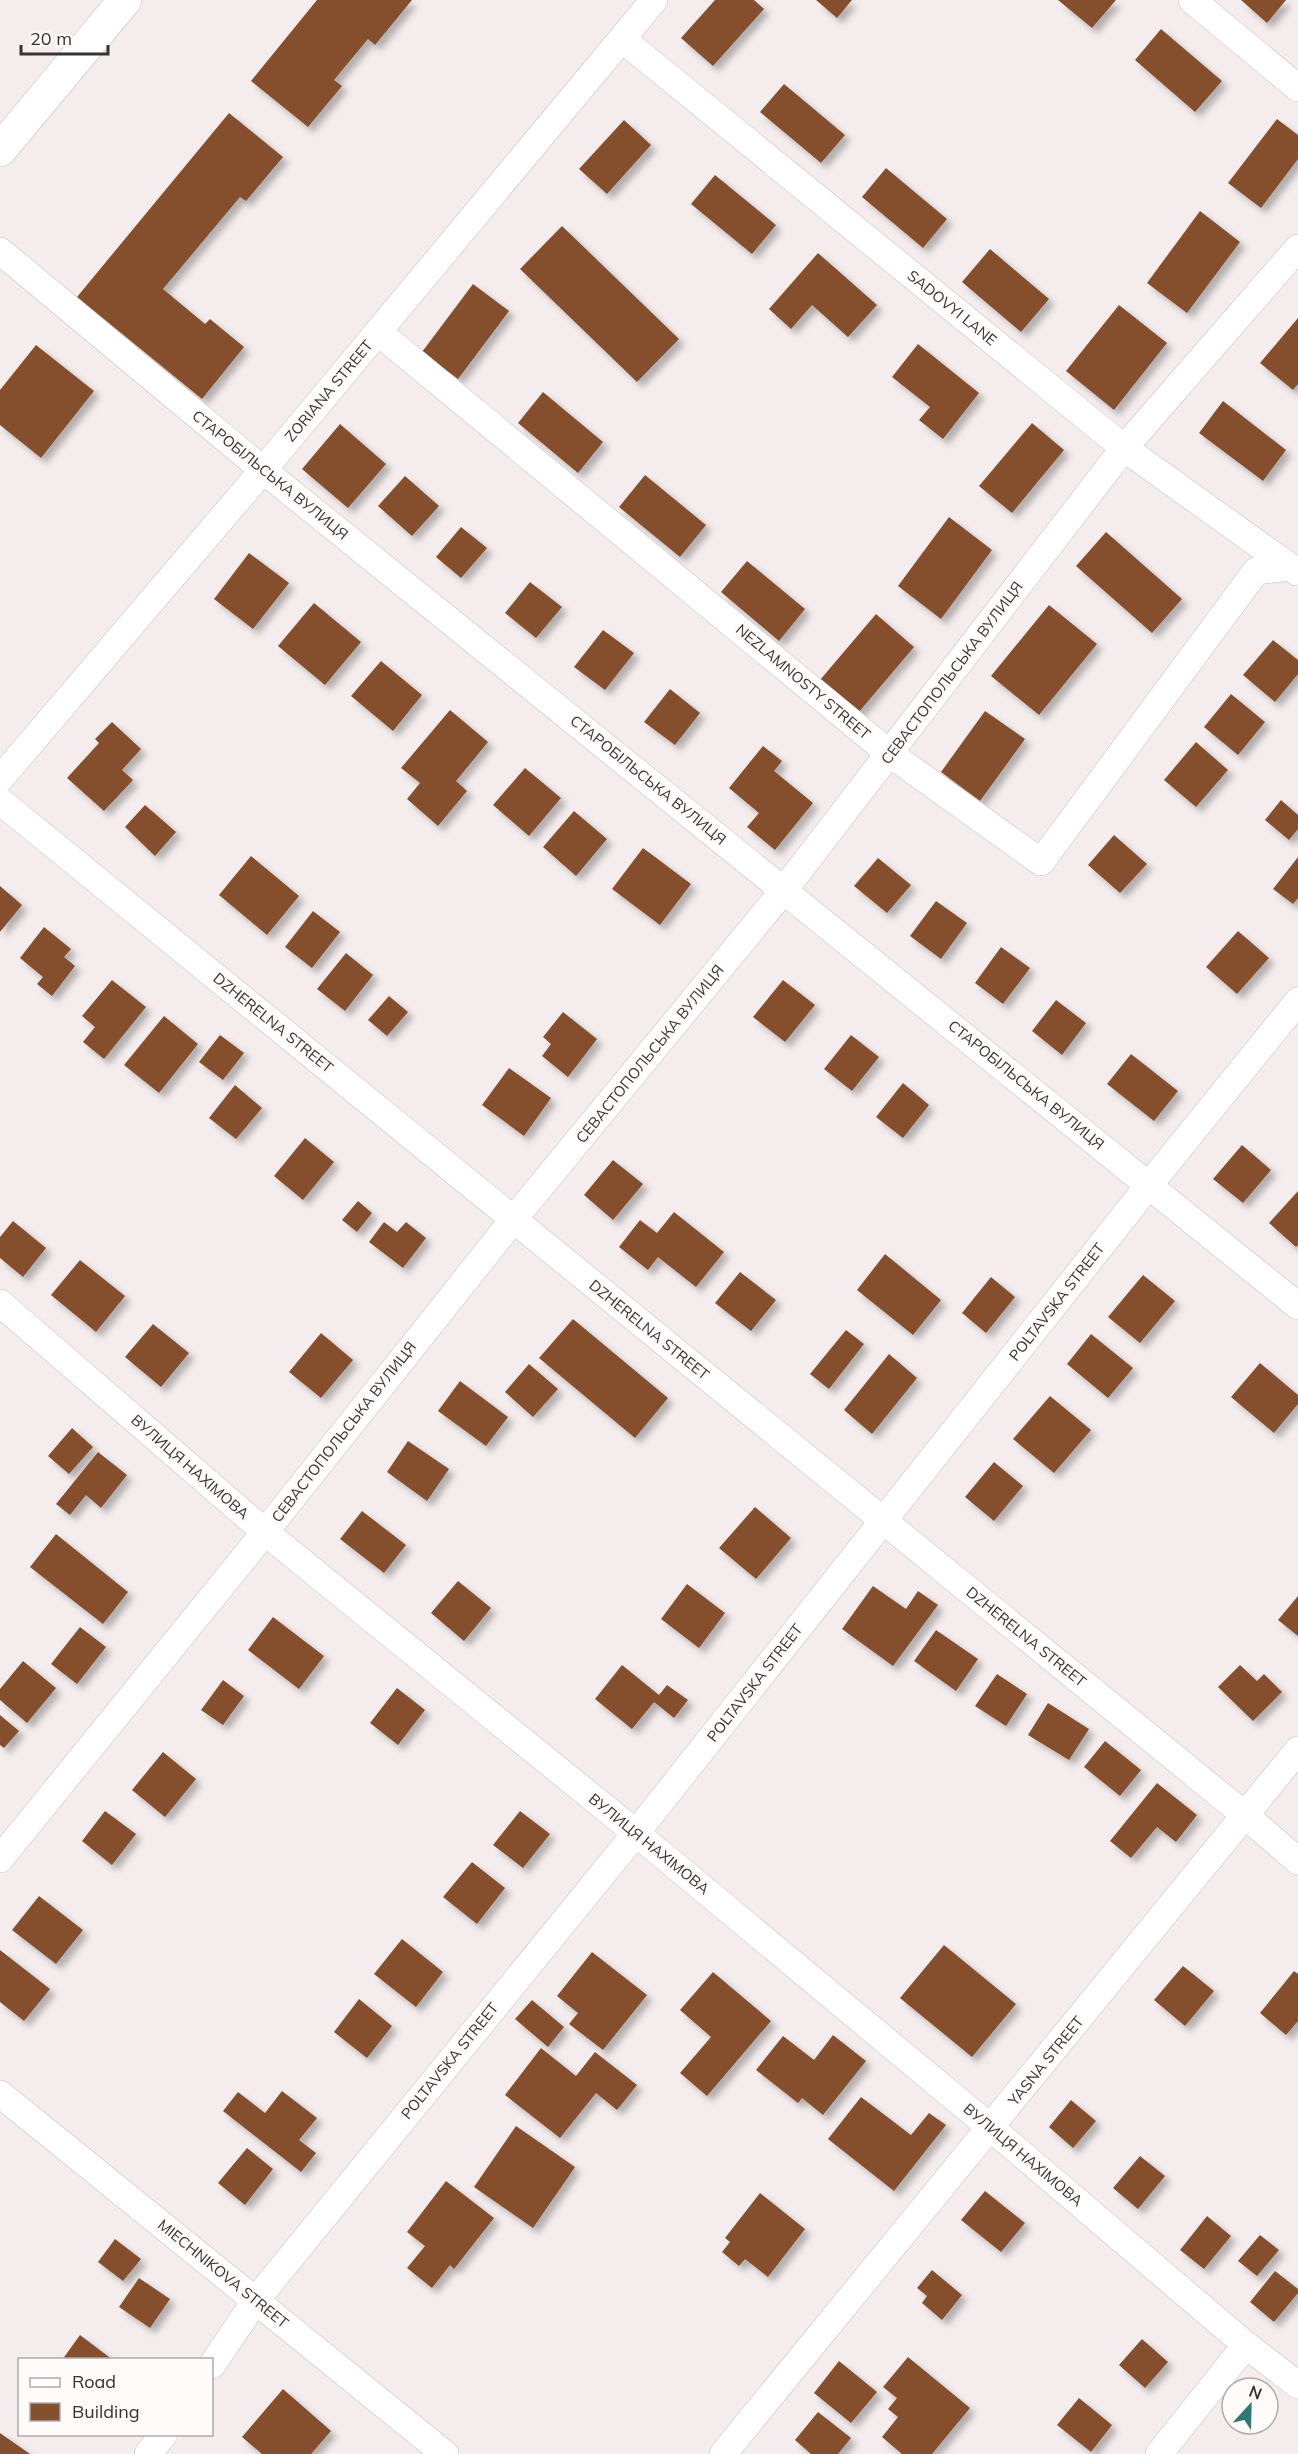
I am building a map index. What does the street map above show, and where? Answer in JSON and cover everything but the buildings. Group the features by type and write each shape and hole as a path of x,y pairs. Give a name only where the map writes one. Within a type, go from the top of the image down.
{"main road":[{"path":"0,150 125,0"}],"street":[{"name":"ZORIANA STREET","path":"0,779 263,470 654,0"},
{"path":"1192,0 1298,88"},
{"name":"SADOVYI LANE","path":"622,39 1124,448 1294,570"},
{"name":"СЕВАСТОПОЛЬСЬКА ВУЛИЦЯ","path":"0,1859 265,1532 513,1220 784,890 1124,448 1298,248"},
{"name":"СТАРОБІЛЬСЬКА ВУЛИЦЯ","path":"0,251 263,470 1298,1306"},
{"name":"NEZLAMNOSTY STREET","path":"378,332 890,754 1041,862 1256,571 1294,570"},
{"name":"DZHERELNA STREET","path":"0,801 1246,1816 1298,1861"},
{"name":"POLTAVSKA STREET","path":"213,2364 256,2300 636,1833 1149,1185 1298,1001"},
{"name":"ВУЛИЦЯ НАХІМОВА","path":"1,1305 265,1532 636,1833 991,2128 1246,2345 1298,2385"},
{"name":"YASNA STREET","path":"723,2454 1298,1750"},
{"name":"MIECHNIKOVA STREET","path":"0,2094 445,2454"},
{"path":"1159,2454 1246,2345"}]}
